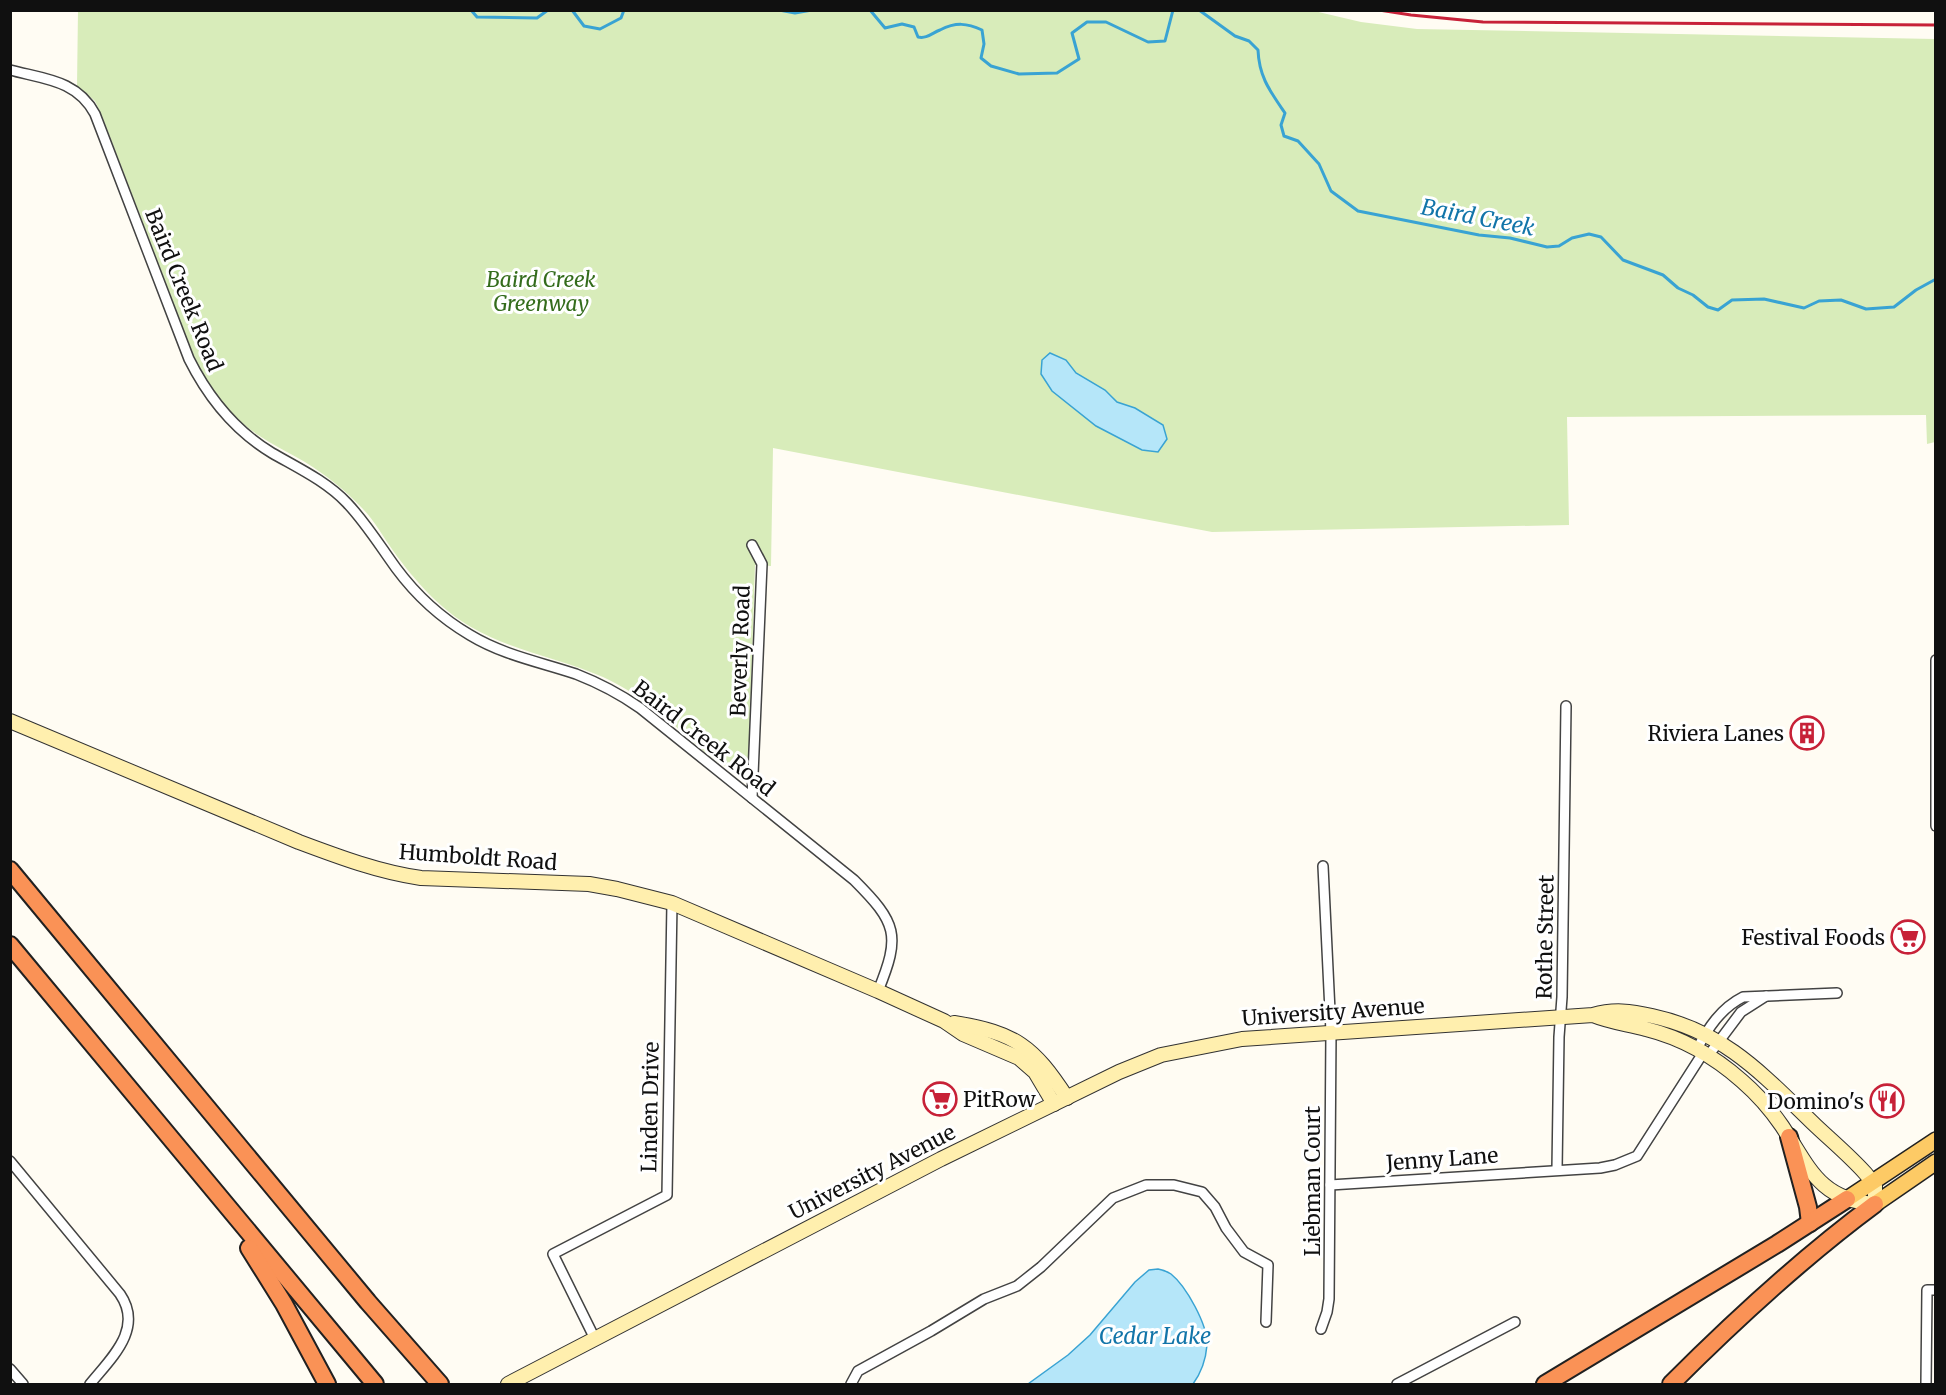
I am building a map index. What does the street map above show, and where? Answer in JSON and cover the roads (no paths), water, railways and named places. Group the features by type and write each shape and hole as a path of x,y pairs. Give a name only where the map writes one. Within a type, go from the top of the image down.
{"highway":[{"path":"10,870 368,1302 440,1384"},
{"path":"10,945 375,1384"},
{"path":"1789,1137 1809,1207 1809,1223"},
{"path":"1545,1384 1847,1199"},
{"path":"1673,1383 1778,1282 1875,1204"},
{"path":"231,1212 244,1240 284,1304 327,1384"}],"main road":[{"name":"Humboldt Road","path":"10,721 299,842 394,874 421,878 589,884 672,903 878,991 946,1022 963,1034 1019,1058 1035,1072 1053,1104"},
{"path":"1593,1015 1612,1011 1635,1012 1674,1021 1719,1041 1767,1078 1862,1169 1873,1182 1876,1190 1875,1204"},
{"name":"University Avenue","path":"508,1384 941,1159 1053,1104 1161,1055 1242,1039 1593,1015"},
{"path":"1593,1015 1662,1034 1703,1053 1730,1071 1773,1113 1815,1177 1830,1191 1847,1199 1875,1204 1935,1162"},
{"name":"Humboldt Road","path":"946,1022 997,1033 1024,1046 1044,1064 1067,1098"},
{"path":"1847,1199 1935,1140"}],"street":[{"name":"Baird Creek Road","path":"10,70 63,83 81,94 89,104 95,114 189,359 208,393 239,429 271,452 322,482 346,501 413,589 449,621 470,635 509,654 575,674 619,694 640,708 854,880 882,912 888,922 893,943 889,965 878,991"},
{"name":"Beverly Road","path":"752,545 762,564 752,798"},
{"path":"1935,660 1935,826"},
{"name":"Rothe Street","path":"1557,1169 1566,706"},
{"name":"Liebman Court","path":"1320,1329 1327,1312 1329,1299 1331,1032 1323,866"},
{"name":"Linden Drive","path":"595,1339 553,1254 667,1195 672,903"},
{"path":"1703,1053 1705,1034 1718,1015 1738,1000 1749,996 1837,993"},
{"path":"1703,1053 1719,1041 1741,1012 1766,996"},
{"name":"Jenny Lane","path":"1330,1185 1600,1168 1615,1165 1637,1156 1703,1053"},
{"path":"10,1161 120,1294 127,1308 129,1318 126,1336 90,1384"},
{"path":"851,1384 858,1371 984,1299 1017,1286 1041,1267 1113,1198 1146,1185 1174,1185 1202,1192 1215,1207 1226,1228 1244,1252 1268,1265 1266,1322"},
{"path":"1926,1384 1931,1290"},
{"path":"1397,1384 1515,1322"},
{"path":"10,1369 23,1384"}],"water":[{"path":"1050,353 1066,360 1076,373 1105,390 1117,402 1135,408 1163,425 1167,439 1158,452 1142,450 1096,426 1052,391 1041,374 1042,360"},
{"name":"Cedar Lake","path":"1158,1269 1171,1274 1183,1287 1204,1327 1206,1355 1193,1384 1028,1384 1068,1355 1090,1335 1135,1282 1149,1270"}],"waterway":[{"name":"Baird Creek","path":"471,10 477,17 537,18 548,10"},
{"name":"Baird Creek","path":"572,10 584,26 600,29 621,18 624,10"},
{"name":"Baird Creek","path":"697,10 706,10"},
{"name":"Baird Creek","path":"779,10 795,13 812,10"},
{"name":"Baird Creek","path":"870,10 885,28 902,24 914,27 918,37 956,25 966,25 982,30 984,44 981,58 991,66 1019,74 1057,73 1079,59 1072,33 1087,22 1106,22 1148,42 1165,41 1173,10"},
{"name":"Baird Creek","path":"1199,10 1235,36 1249,41 1258,50 1263,76 1285,113 1281,125 1284,136 1298,141 1319,164 1331,191 1358,211 1479,235 1510,238 1547,247 1559,246 1572,238 1589,234 1601,237 1623,260 1663,275 1678,288 1693,295 1708,307 1718,310 1732,300 1764,299 1804,308 1819,301 1841,300 1866,309 1894,307 1916,290 1936,279"}],"railway":[{"path":"1379,10 1483,22 1936,25"}],"place":[{"name":"Riviera Lanes","path":"1807,733"},
{"name":"Festival Foods","path":"1908,937"},
{"name":"PitRow","path":"940,1099"},
{"name":"Domino's","path":"1887,1101"}],"park label":[{"name":"Baird Creek Greenway","path":"541,291"}]}
